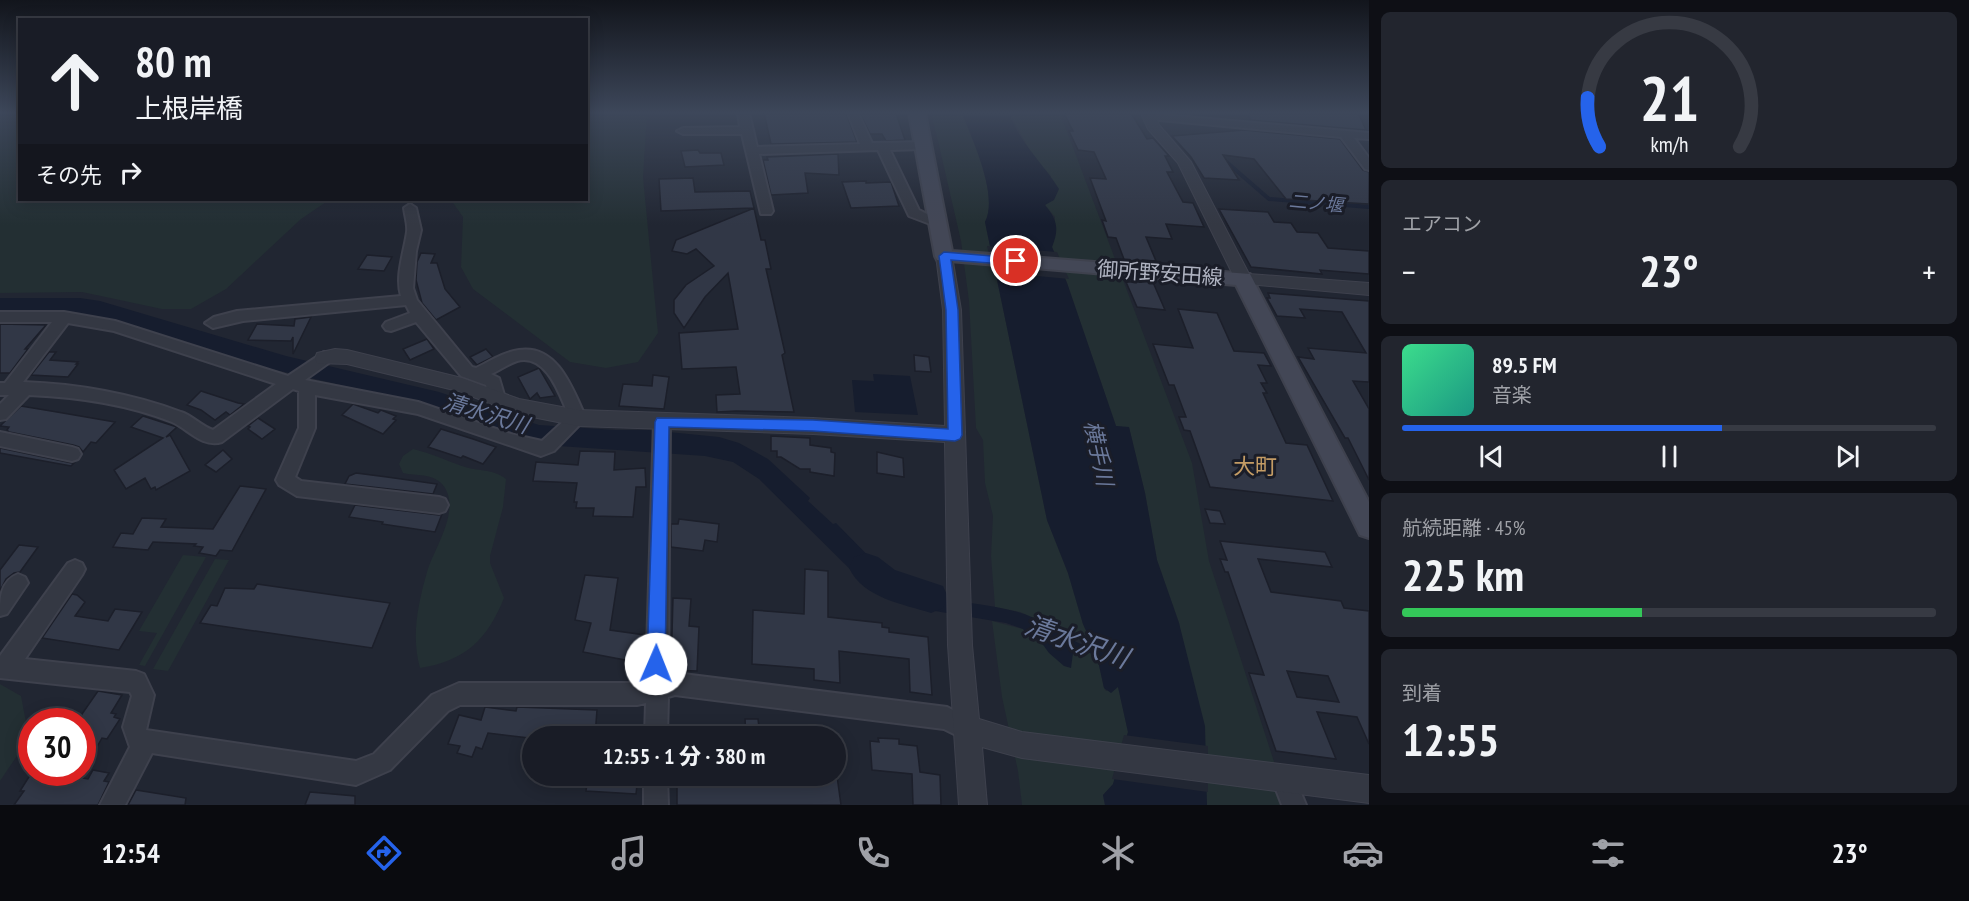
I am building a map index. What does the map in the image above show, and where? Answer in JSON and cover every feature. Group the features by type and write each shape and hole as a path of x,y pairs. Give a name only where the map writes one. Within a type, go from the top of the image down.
{"main road":[{"path":"924,151 944,256"},
{"name":"御所野安田線","path":"944,256 1243,279 1369,526"}],"street":[{"path":"764,151 752,151 766,210"},
{"path":"884,151 914,213 938,223"},
{"path":"1174,151 1184,162 1243,279 1369,289"},
{"path":"1357,151 1369,166"},
{"path":"410,208 414,230 409,251 407,280 410,300 419,315 467,372 493,382 497,398"},
{"path":"944,256 952,310 960,645 974,805"},
{"path":"213,323 228,316 410,300"},
{"path":"391,326 419,315"},
{"path":"0,317 64,317 115,326 297,384 375,397 417,407 458,420 489,435 548,449 575,421"},
{"path":"0,414 11,389 64,317"},
{"path":"477,374 521,355 542,360 555,372 575,421"},
{"path":"11,389 84,393 177,417 207,437 216,437 297,384 324,358 335,356 462,385 517,406 575,421 662,425 813,426 955,435"},
{"path":"297,384 307,428 285,480 297,488 439,505"},
{"path":"656,726 662,425"},
{"path":"0,439 72,454"},
{"path":"75,569 3,667 136,682 143,695 134,727 139,740 356,773 382,762 440,703 459,693 637,694 675,684 947,718 966,729 1022,745 1369,789"},
{"path":"0,607 18,583"},
{"path":"112,805 147,741"},
{"path":"1284,779 1294,805"},
{"path":"656,786 656,805"}],"shaded area":[{"path":"0,151 18,151 18,201 328,201 301,219 226,289 191,309 162,309 82,292 0,293"},
{"path":"588,151 645,151 643,177 658,333 638,362 606,368 570,362 473,289 461,267 463,217 452,201 588,201"},
{"path":"940,151 976,151 983,168 989,198 985,222 1047,520 1068,573 1083,624 1093,646 1020,612 995,607 991,556 993,516 985,483 983,440 976,428 969,301 961,241"},
{"path":"1030,151 1074,151 1192,463 1209,561 1288,805 1207,805 1179,623 1157,560 1145,493 1129,428 1116,426 1067,283 1052,247 1055,217 1045,205 1051,176"},
{"path":"413,449 468,468 495,473 506,479 503,507 490,556 490,563 504,598 490,626 472,646 450,660 420,668 416,644 418,608 427,572 445,528 450,505 448,494 438,480 429,476 403,473 399,464 403,456"},
{"path":"183,555 206,557 145,666 139,665 157,633 139,631"},
{"path":"215,559 229,560 168,671 153,669"},
{"path":"992,621 1023,629 1030,638 1071,660 1073,653 1076,652 1097,656 1106,691 1118,686 1128,732 1113,785 1103,795 1105,805 1022,805 1018,771 1002,697"},
{"path":"0,684 21,696 23,708 18,708 18,754 0,781"}],"water":[{"name":"横手川","path":"1031,151 1059,189 1054,200 1045,205 1056,225 1052,247 1067,283 1116,426 1129,427 1145,493 1157,560 1179,623 1205,726 1207,805 1105,805 1103,795 1113,784 1128,732 1118,687 1111,693 1104,688 1097,656 1090,653 1073,653 1071,668 1064,666 1049,653 1041,642 1030,638 1023,629 1006,623 935,611 888,598 871,590 759,479 733,462 705,456 559,446 488,429 466,418 410,401 263,367 119,321 56,311 0,311 0,298 80,298 100,301 286,356 439,392 539,425 648,430 719,437 739,443 768,459 810,498 808,501 833,524 836,523 889,577 899,584 897,592 913,598 970,603 1018,612 1048,624 1076,642 1093,646 1083,624 1068,573 1047,520 985,222 989,198 987,183 977,152"},
{"path":"873,374 910,376 918,415 855,412 852,380 874,381"}],"pier":[{"path":"987,246 1057,252 1069,279 993,272"},
{"path":"1124,735 1208,746 1208,792 1112,779"}],"building":[{"path":"681,151 721,153 724,165 685,167"},
{"path":"1083,151 1164,151 1169,156 1165,156 1173,172 1167,172 1183,202 1193,203 1204,227 1166,224 1172,239 1146,237 1156,261 1143,260 1145,264 1125,262 1116,238 1108,237 1102,220 1106,221 1090,178 1106,179 1094,152"},
{"path":"1185,151 1349,151 1363,170 1369,172 1369,204 1286,199 1254,159 1223,155 1239,180 1204,178"},
{"path":"838,154 839,175 805,173 808,193 771,195 763,160 768,160 767,157"},
{"path":"693,178 695,192 750,191 754,208 661,211 659,179"},
{"path":"866,181 866,183 891,182 899,206 851,208 842,182"},
{"path":"754,208 761,240 765,240 771,269 766,269 785,353 782,355 794,412 717,412 716,395 740,394 736,367 682,369 679,333 738,329 728,273 705,297 684,328 674,313 674,300 686,285 714,266 696,249 687,254 672,251 676,240"},
{"path":"1219,209 1268,212 1274,222 1291,223 1297,232 1318,233 1328,248 1369,251 1369,274 1320,270 1322,274 1251,267"},
{"path":"421,253 435,254 431,263 437,263 445,289 460,307 436,320 422,303 416,280 417,262"},
{"path":"367,255 392,257 384,271 358,269"},
{"path":"1131,278 1152,280 1165,310 1137,307 1126,282 1132,282"},
{"path":"1268,293 1369,301 1369,382 1353,381 1369,409 1369,480 1348,438 1345,438 1298,357 1314,359 1308,348 1366,353 1342,312 1300,309 1305,318 1277,316 1267,298 1270,298"},
{"path":"1178,309 1217,313 1234,351 1264,353 1271,366 1258,365 1267,383 1261,383 1267,393 1263,393 1286,443 1307,445 1333,501 1210,487 1190,431 1184,430 1179,417 1186,417 1174,385 1169,385 1153,344 1193,348"},
{"path":"311,317 293,354 293,337 291,341 248,340 257,324 294,326 295,319"},
{"path":"0,324 46,325 25,349 28,349 10,373 0,373"},
{"path":"427,339 434,349 410,360 403,349"},
{"path":"486,349 493,357 477,365 470,357"},
{"path":"49,352 56,352 50,360 78,362 68,377 31,375"},
{"path":"914,355 929,357 931,372 915,371"},
{"path":"539,368 555,396 540,398 537,393 530,399 518,377"},
{"path":"653,375 669,377 664,409 619,406 623,384 652,386"},
{"path":"201,391 244,404 230,415 226,412 215,420 201,410 187,405"},
{"path":"353,404 378,413 381,410 396,416 393,419 396,420 383,434 342,415"},
{"path":"21,406 115,422 96,443 91,442 83,452 79,447 73,445 9,432 7,430 9,427 0,426"},
{"path":"143,416 177,427 166,437 170,435 190,471 156,490 155,487 151,489 145,478 126,489 114,470 163,438 131,427"},
{"path":"258,418 275,429 262,439 248,429 250,427 248,426"},
{"path":"441,429 496,447 483,464 428,447"},
{"path":"771,436 810,438 810,445 831,448 831,452 835,453 834,476 810,472 810,469 800,469 781,457 777,457 777,451 771,451"},
{"path":"0,448 74,463 71,466 0,453"},
{"path":"223,450 232,459 216,472 205,465"},
{"path":"580,451 615,452 614,470 645,468 646,487 636,487 633,517 593,516 594,508 576,508 577,502 574,502 577,483 533,481 536,462 578,465"},
{"path":"877,452 903,458 904,477 877,473"},
{"path":"356,473 437,484 433,494 345,484 349,476"},
{"path":"240,486 266,489 232,551 220,550 216,556 199,553 203,547 194,546 196,544 153,542 148,550 113,547 121,533 133,534 142,518 166,519 161,527 213,529"},
{"path":"355,505 442,514 435,532 349,517"},
{"path":"1205,509 1220,511 1225,524 1210,523"},
{"path":"679,519 719,524 717,542 705,540 703,551 671,547 671,524 678,524"},
{"path":"1220,541 1325,552 1332,567 1258,559 1271,592 1341,601 1344,608 1369,611 1369,744 1357,717 1317,712 1336,759 1276,751 1249,673 1264,675 1228,572 1225,572 1220,559 1227,560","holes":["1287,671 1328,676 1339,702 1297,697"]},
{"path":"19,545 38,547 20,572 6,579 0,591 0,570"},
{"path":"805,569 828,571 828,617 882,623 882,627 889,628 889,632 928,637 932,695 910,692 909,659 839,651 840,683 814,680 814,669 752,664 753,610 804,614"},
{"path":"585,575 618,578 610,630 645,635 641,663 583,652 591,623 575,620"},
{"path":"257,584 390,603 372,648 200,623 211,605 217,606 225,588 254,589"},
{"path":"72,594 85,602 75,616 108,621 115,609 142,612 119,650 42,638"},
{"path":"673,598 691,599 689,626 699,627 697,671 671,670"},
{"path":"98,691 122,695 111,713 116,714 114,717 120,719 107,739 102,738 96,748 96,708 86,708"},
{"path":"485,707 516,711 517,707 597,710 596,726 522,726 522,737 488,733 482,749 476,747 472,757 457,753 460,746 448,744 459,715 481,720"},
{"path":"745,719 758,719 759,726 745,726"},
{"path":"878,738 899,739 899,744 917,746 920,772 940,775 941,805 913,805 912,774 872,770 870,741 879,742"},
{"path":"96,771 109,773 104,781 109,782 98,805 14,805 24,791 20,791 23,786 96,786"},
{"path":"587,786 637,786 636,794 586,791"},
{"path":"677,786 838,786 841,805 677,805"},
{"path":"136,790 186,798 185,805 128,805"},
{"path":"310,792 355,796 355,805 305,805"}],"waterway":[{"name":"二ノ堰","path":"1223,159 1269,199 1369,207"},
{"name":"清水沢川","path":"866,568 885,582 931,597"}],"district":[{"name":"大町","path":"1255,466"}],"route":[{"path":"656,664 662,422 813,426 955,435 952,310 944,256 1016,261"}]}
